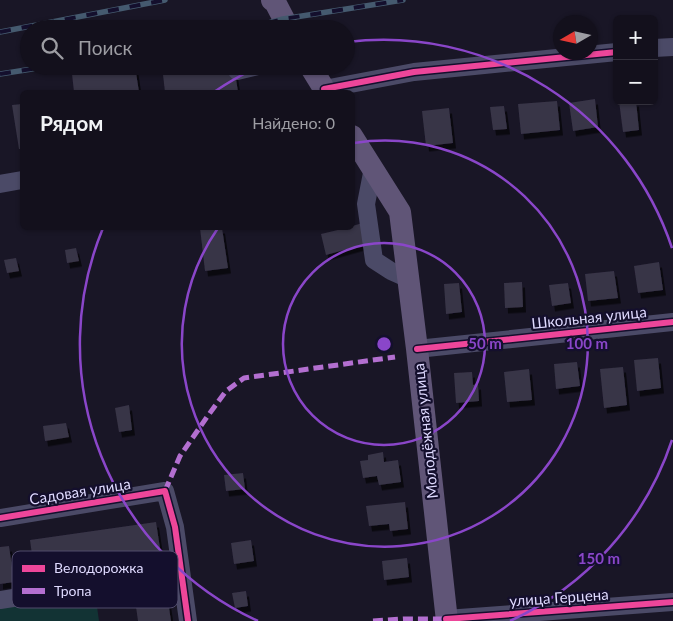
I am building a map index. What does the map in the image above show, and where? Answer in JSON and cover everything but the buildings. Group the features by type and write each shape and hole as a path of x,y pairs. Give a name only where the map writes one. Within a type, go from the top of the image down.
{"main road":[{"path":"272,0 284,20"},
{"path":"315,75 324,90"},
{"name":"Молодёжная улица","path":"355,141 400,212 418,349 446,620"}],"street":[{"path":"658,48 673,47"},
{"path":"330,90 414,72 613,52"},
{"path":"373,168 366,204 374,260 409,279"},
{"path":"0,184 20,180"},
{"name":"Школьная улица","path":"418,349 673,322"},
{"name":"Садовая улица","path":"0,518 165,491 178,551"},
{"name":"Садовая улица","path":"178,554 188,621"},
{"name":"улица Герцена","path":"446,620 673,602"}],"green space":[{"path":"12,605 12,608 97,608 99,621 0,621 0,607"}],"railway":[{"path":"62,20 165,0"},
{"path":"279,20 403,0"},
{"path":"0,32 20,28"},
{"path":"0,74 20,71"}],"marked path":[{"path":"165,491 180,456 207,417 226,391 244,378 395,357"},
{"path":"373,621 446,619"}],"cycle path":[{"path":"324,89 414,72 613,52"},
{"path":"417,349 673,322"},
{"path":"0,518 165,491 175,527 188,621"},
{"path":"446,619 673,602"}]}
